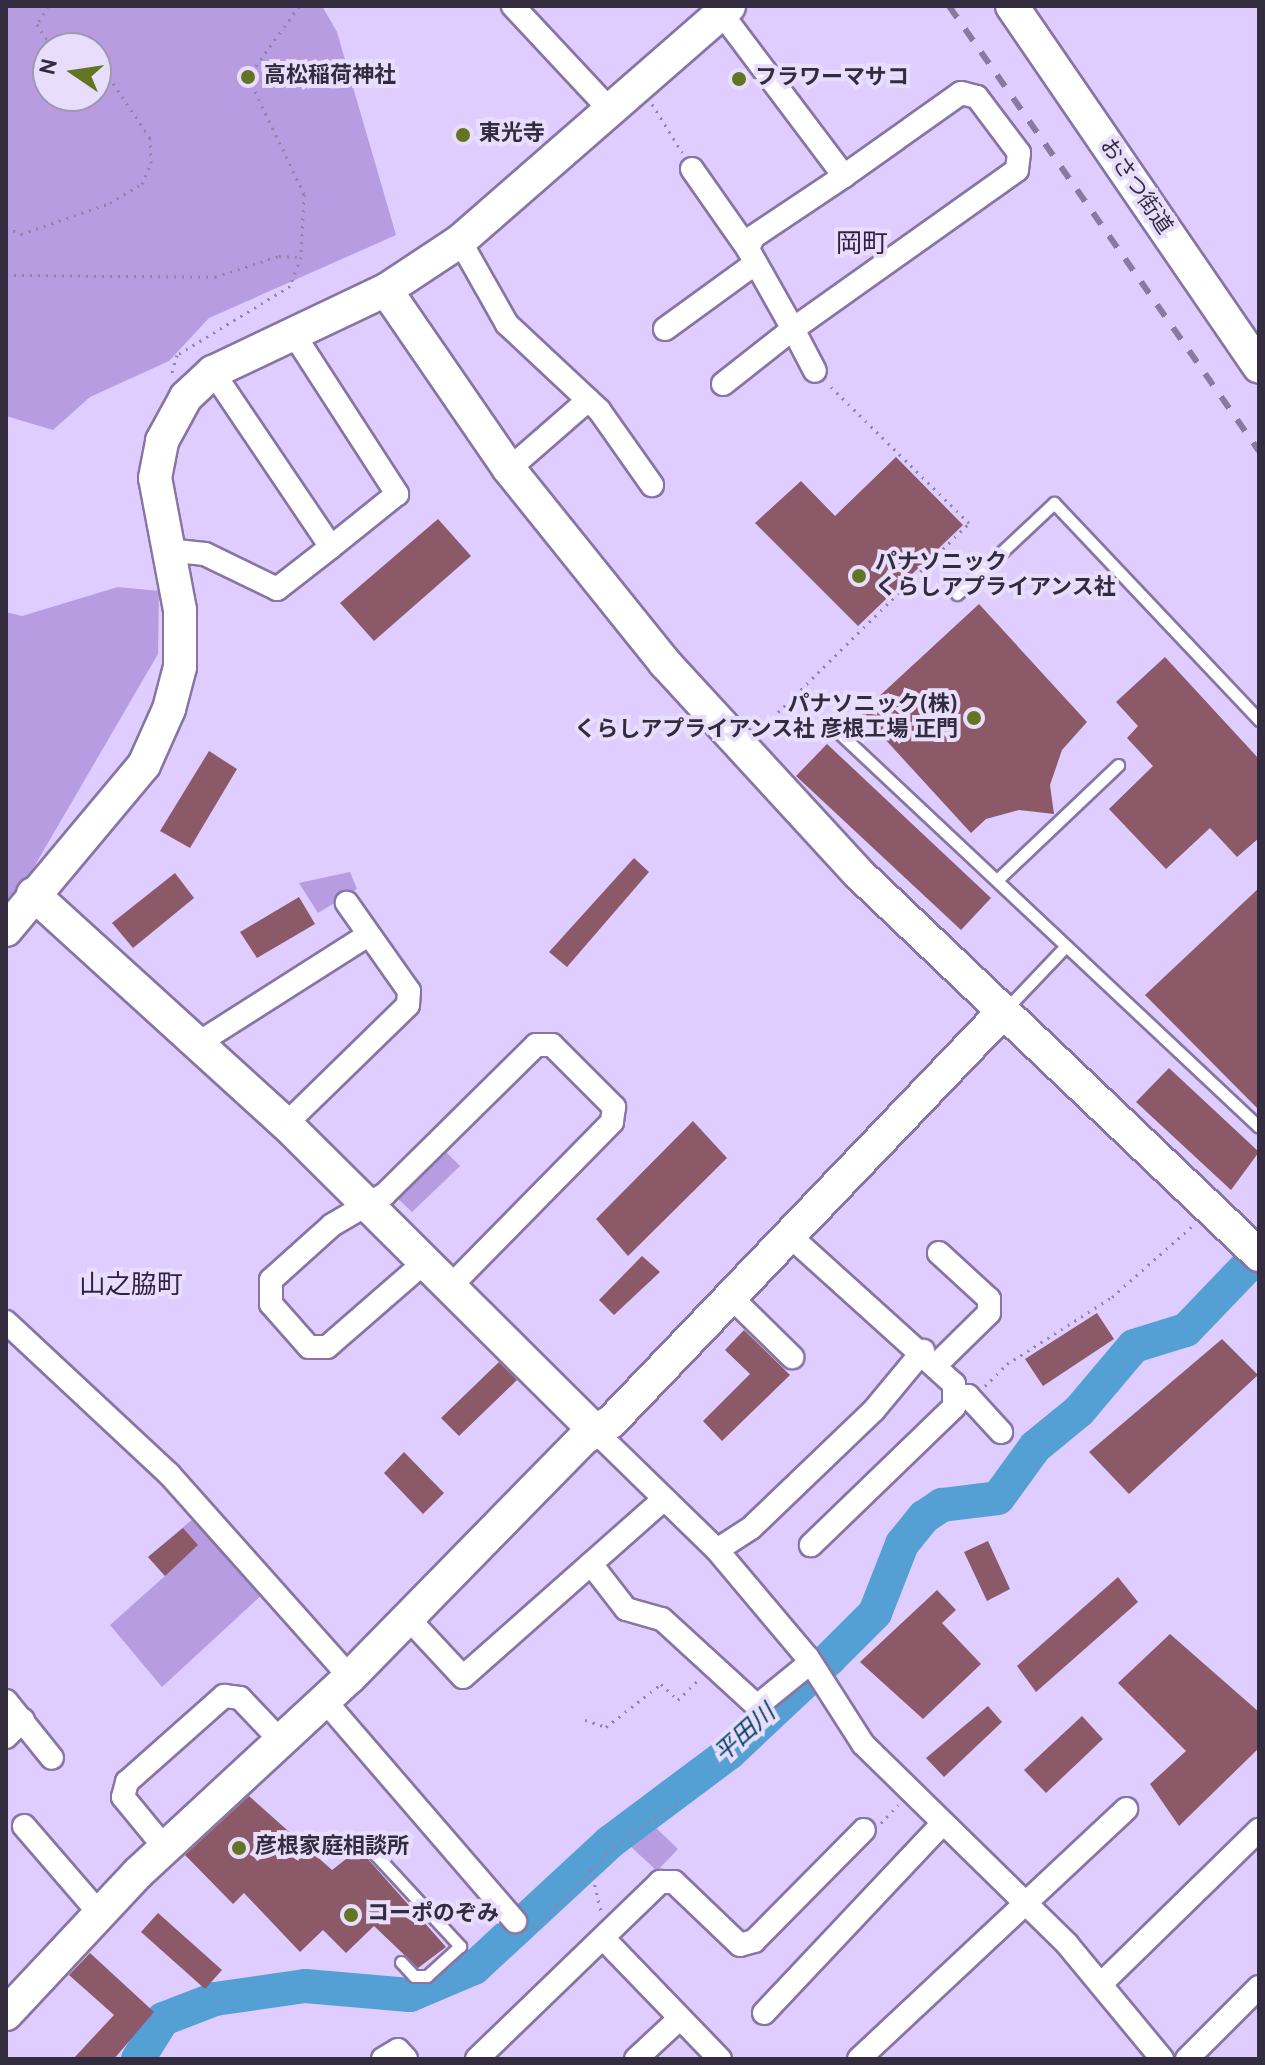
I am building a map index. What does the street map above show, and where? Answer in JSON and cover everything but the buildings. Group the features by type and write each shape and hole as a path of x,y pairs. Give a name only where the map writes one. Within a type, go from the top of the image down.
{"street":[{"path":"513,6 611,111"},
{"name":"おさつ街道","path":"1012,6 1259,367"},
{"path":"6,930 33,894 114,804 161,730 181,641 157,508 159,451 178,407 213,372 386,290 460,241 726,10 844,176"},
{"path":"665,329 751,257 753,237 961,93 977,97 1019,153 1017,170 793,329 723,384"},
{"path":"692,169 751,257 815,371"},
{"path":"460,241 507,324 588,400 652,485"},
{"path":"386,290 509,469 585,569 743,747 1002,1013 1257,1253"},
{"path":"167,550 205,554 277,589 397,494 293,333"},
{"path":"213,372 331,547"},
{"path":"509,469 588,400"},
{"path":"33,894 200,1042 286,1124 717,1550 909,1793 1025,1905 1101,1984 1162,2059"},
{"path":"286,1124 408,1005 409,991 365,937 347,903"},
{"path":"200,1042 365,937"},
{"path":"6,2014 100,1914 282,1750 407,1617 731,1297 1002,1013"},
{"path":"426,1261 327,1347 309,1347 271,1304 271,1280 332,1225 368,1204 536,1045 552,1045 614,1107 612,1122 451,1286"},
{"path":"790,1236 857,1302 888,1317 930,1358 963,1398 1001,1432"},
{"path":"717,1550 751,1528 930,1358 989,1313 989,1299 939,1253"},
{"path":"731,1297 792,1357"},
{"path":"6,1322 169,1474 350,1677"},
{"path":"811,1545 963,1398"},
{"path":"407,1617 463,1677 663,1500"},
{"path":"591,1564 626,1609 662,1619 713,1666 766,1707 814,1669"},
{"path":"165,1854 123,1797 127,1782 224,1696 240,1698 282,1750"},
{"path":"6,1701 52,1758"},
{"path":"325,1701 520,1928"},
{"path":"6,1737 23,1720"},
{"path":"859,2059 1126,1809"},
{"path":"24,1826 100,1914"},
{"path":"764,2013 940,1826"},
{"path":"477,2059 660,1882 674,1882 740,1945 754,1941 839,1845 864,1830"},
{"path":"1101,1984 1259,1830"},
{"path":"607,1936 679,2019 720,2059"},
{"path":"1187,2059 1259,1987"},
{"path":"636,2059 679,2019"},
{"path":"383,2059 398,2050 406,2059"}],"lane":[{"path":"957,594 1054,503 1259,720"},
{"path":"833,727 1259,1127"},
{"path":"997,880 1118,765"},
{"path":"1002,1013 1066,946"},
{"path":"364,1842 460,1946 427,1976 414,1976 401,1962"}],"path":[{"path":"42,32 37,24 48,6"},
{"path":"169,387 177,355 274,299 290,286 301,257 304,194 248,77 299,6"},
{"path":"6,227 21,234 121,199 142,184 151,163 150,138 112,82"},
{"path":"640,83 692,169"},
{"path":"6,275 215,277 279,256 301,257"},
{"path":"743,747 969,523 815,371"},
{"path":"963,1398 1007,1364 1112,1297 1211,1209"},
{"path":"585,1720 606,1727 620,1721 661,1684 678,1700 713,1666"},
{"path":"864,1830 875,1829 909,1793"},
{"path":"520,1928 615,1845 681,1800"},
{"path":"591,1869 607,1936"}],"shaded area":[{"path":"6,6 322,6 337,32 396,235 209,318 169,361 90,397 53,430 6,416"},
{"path":"118,587 159,591 158,654 6,915 6,612 22,616"},
{"path":"350,872 357,889 318,913 299,883"},
{"path":"442,1148 460,1166 412,1212 394,1195"},
{"path":"200,1513 266,1591 162,1687 110,1625 165,1576 148,1557"},
{"path":"654,1826 678,1849 657,1871 628,1844"}],"waterway":[{"name":"平田川","path":"138,2059 163,2019 215,1999 305,1986 410,1995 474,1968 610,1842 729,1753 875,1613 902,1544 924,1517 942,1505 998,1498 1035,1447 1079,1411 1134,1346 1186,1330 1259,1254"}],"railway":[{"path":"949,6 1259,451"}],"place":[{"name":"高松稲荷神社","path":"248,77"},
{"name":"フラワーマサコ","path":"739,79"},
{"name":"東光寺","path":"463,135"},
{"name":"パナソニック くらしアプライアンス社","path":"859,576"},
{"name":"パナソニック(株) くらしアプライアンス社 彦根工場 正門","path":"974,718"},
{"name":"彦根家庭相談所","path":"239,1848"},
{"name":"コーポのぞみ","path":"351,1915"}],"district":[{"name":"岡町","path":"862,246"},
{"name":"山之脇町","path":"131,1287"}]}
